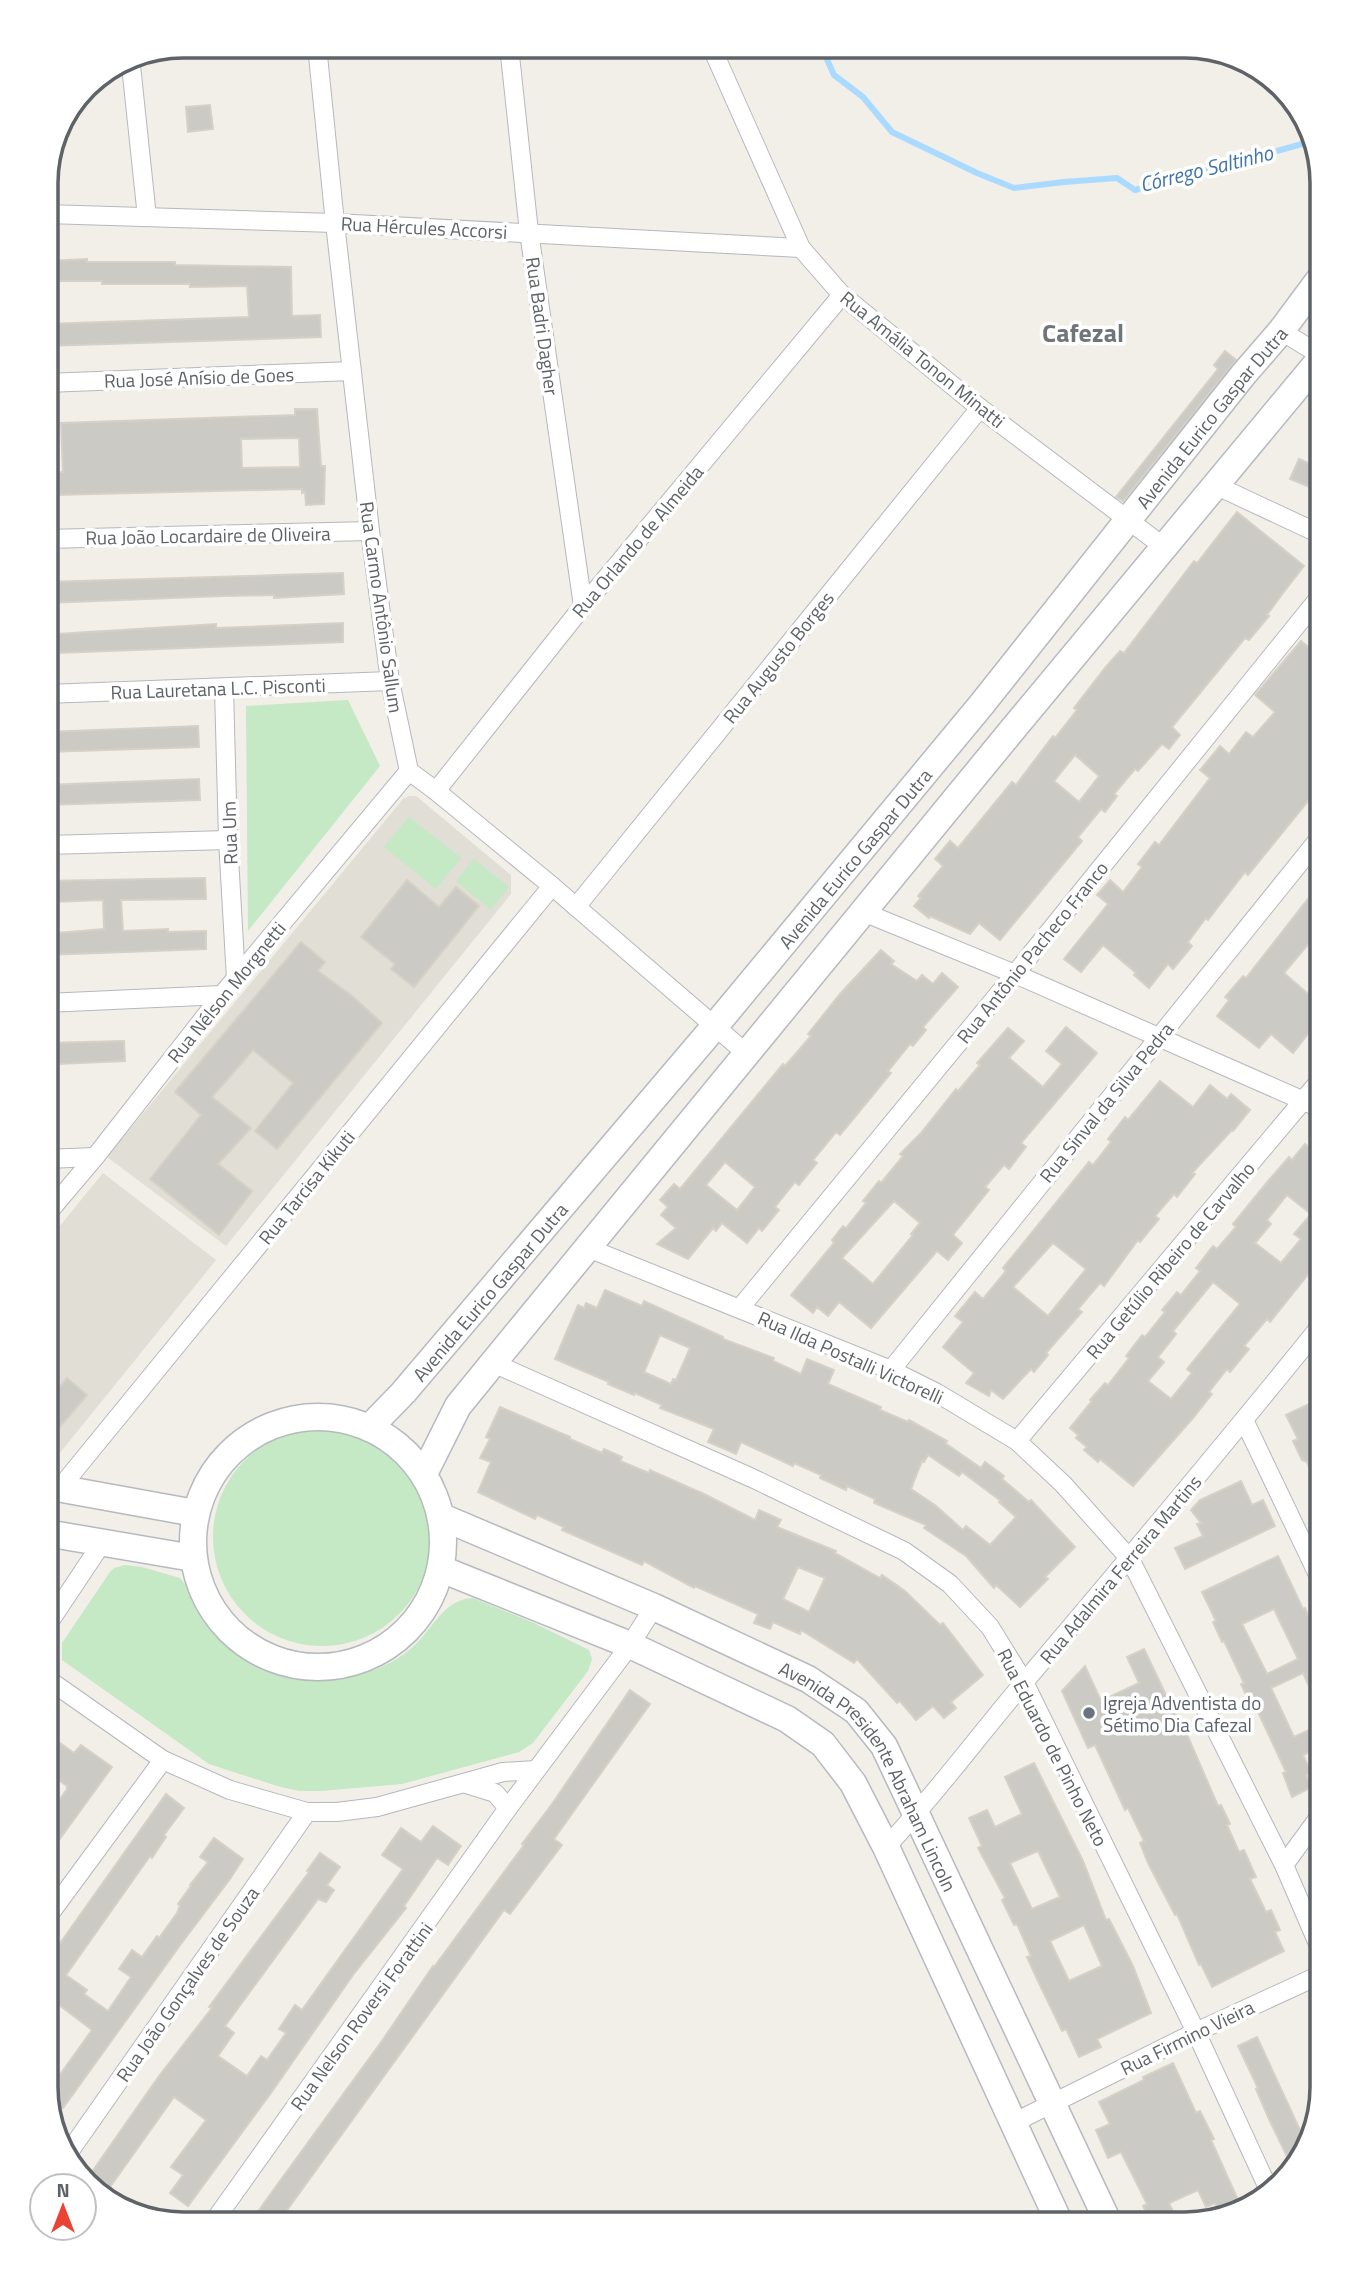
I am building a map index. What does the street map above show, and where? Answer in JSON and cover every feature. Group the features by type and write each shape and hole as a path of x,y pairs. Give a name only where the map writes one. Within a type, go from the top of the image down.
{"street":[{"name":"Rua Carmo Antônio Sallum","path":"318,58 370,531 390,681 409,771"},
{"name":"Rua Badri Dagher","path":"510,58 529,232 583,606"},
{"name":"Rua Amália Tonon Minatti","path":"716,58 801,248 842,295 980,408 1164,547"},
{"path":"131,69 147,217"},
{"name":"Rua Hércules Accorsi","path":"58,214 335,223 801,248"},
{"name":"Avenida Eurico Gaspar Dutra","path":"369,1428 403,1393 715,1026 982,704 1310,292"},
{"name":"Rua Orlando de Almeida","path":"436,791 583,606 842,295"},
{"path":"1281,331 1310,349"},
{"name":"Rua José Anísio de Goes","path":"58,383 352,371"},
{"name":"Avenida Eurico Gaspar Dutra","path":"424,1474 458,1406 1310,371"},
{"name":"Rua Augusto Borges","path":"576,907 980,408"},
{"path":"1217,486 1310,529"},
{"name":"Rua João Locardaire de Oliveira","path":"58,539 370,531"},
{"name":"Rua Antônio Pacheco Franco","path":"740,1308 1310,609"},
{"name":"Rua Lauretana L.C. Pisconti","path":"58,694 390,681"},
{"name":"Rua Um","path":"224,688 228,840 236,979"},
{"path":"982,704 1013,729"},
{"path":"409,771 552,886 747,1054"},
{"name":"Rua Nélson Morgnetti","path":"58,1200 222,995 409,771"},
{"path":"58,845 228,840"},
{"name":"Rua Sinval da Silva Pedra","path":"891,1370 1310,850"},
{"name":"Rua Tarcisa Kikuti","path":"58,1481 552,886"},
{"path":"863,912 1015,974 1310,1104"},
{"path":"58,1002 222,995"},
{"name":"Rua Getúlio Ribeiro de Carvalho","path":"1017,1441 1310,1093"},
{"path":"58,1158 95,1157"},
{"name":"Rua Ilda Postalli Victorelli","path":"588,1248 891,1370 937,1393 1017,1441 1063,1484 1130,1559 1284,1865 1310,1925"},
{"name":"Rua Adalmira Ferreira Martins","path":"886,1847 1130,1559 1310,1339"},
{"name":"Rua Eduardo de Pinho Neto","path":"493,1363 752,1478 904,1551 950,1584 990,1627 1024,1682 1196,2032 1266,2183"},
{"path":"327,1417 369,1428 390,1440 409,1455 424,1474 442,1517 444,1543 441,1569 427,1606 402,1636 369,1657 332,1667 293,1665 256,1652 225,1628 204,1596 193,1558 192,1535 195,1513 213,1473 243,1441 283,1422 327,1417"},
{"path":"1244,1420 1310,1558"},
{"path":"58,1488 195,1513"},
{"name":"Avenida Presidente Abraham Lincoln","path":"442,1517 654,1607 808,1679 856,1711 884,1746 1103,2212"},
{"path":"58,1535 193,1558"},
{"path":"58,1609 102,1543"},
{"name":"Avenida Presidente Abraham Lincoln","path":"441,1569 630,1645 787,1720 823,1744 853,1783 886,1847 1054,2212"},
{"name":"Rua Nelson Roversi Forattini","path":"221,2212 508,1808 630,1645 654,1607"},
{"path":"58,1686 163,1760 230,1790 307,1812 337,1812 377,1807 503,1772 536,1770"},
{"path":"58,1903 163,1760"},
{"path":"466,1784 495,1793 508,1808"},
{"name":"Rua João Gonçalves de Souza","path":"73,2145 307,1812"},
{"path":"1284,1865 1310,1829"},
{"name":"Rua Firmino Vieira","path":"1013,2123 1196,2032 1310,1980"}],"shaded area":[{"path":"416,796 511,875 511,894 226,1246 107,1157 403,799"},
{"path":"103,1173 216,1260 58,1455 58,1228"}],"green space":[{"path":"348,700 380,766 248,931 246,706"},
{"path":"409,817 461,858 436,889 384,847"},
{"path":"474,859 509,887 491,910 456,881"},
{"path":"333,1428 354,1432 374,1441 391,1452 407,1468 427,1505 431,1537 423,1579 413,1598 391,1622 354,1642 311,1646 290,1642 270,1633 253,1622 237,1606 217,1569 213,1526 217,1505 226,1485 237,1468 253,1452 290,1432"},
{"path":"125,1565 180,1578 208,1623 218,1636 235,1650 256,1663 303,1677 352,1676 376,1669 398,1658 417,1643 448,1608 463,1599 473,1598 534,1623 589,1650 592,1659 588,1671 533,1743 519,1752 402,1784 299,1791 209,1764 62,1660 62,1643 110,1572"}],"building":[{"path":"210,105 213,129 188,132 186,107"},
{"path":"87,259 87,262 175,262 175,265 291,267 292,316 320,315 321,337 58,346 58,324 249,317 247,286 190,287 190,284 58,281 58,260"},
{"path":"1225,351 1236,360 1123,501 1116,497 1218,369 1214,365"},
{"path":"295,409 317,409 321,466 325,466 324,504 306,505 305,492 302,493 302,489 58,495 58,472 63,472 61,423 295,415","holes":["299,438 300,467 242,468 241,439"]},
{"path":"1299,459 1310,464 1310,487 1290,479"},
{"path":"1237,512 1304,566 1267,615 1269,616 1249,640 1245,638 1172,727 1180,735 1169,749 1162,744 1138,771 1135,769 1114,794 1117,796 1105,812 1101,809 1078,837 1082,841 1000,940 979,923 970,934 930,916 929,918 914,906 921,898 918,896 943,866 935,859 950,841 958,848 1012,782 1016,785 1053,736 1055,738 1077,710 1074,708 1105,668 1120,651 1124,653 1194,561 1197,563","holes":["1075,755 1099,776 1079,802 1054,781"]},
{"path":"343,573 344,594 58,603 58,582"},
{"path":"343,623 343,642 58,653 58,634 216,624 216,628"},
{"path":"1301,641 1310,648 1310,799 1248,875 1245,872 1208,920 1206,918 1188,942 1192,946 1173,969 1168,964 1149,988 1103,945 1081,972 1064,959 1108,904 1097,895 1110,880 1123,892 1142,867 1138,864 1155,842 1159,845 1210,778 1200,770 1220,746 1229,754 1246,732 1253,737 1275,712 1255,695"},
{"path":"198,726 199,747 58,752 58,732"},
{"path":"199,779 200,800 58,805 58,785"},
{"path":"205,878 206,899 121,900 123,931 206,931 206,949 58,955 58,933 104,929 103,900 58,902 58,881"},
{"path":"407,880 439,907 456,887 479,906 414,987 391,969 395,964 361,937"},
{"path":"1310,896 1310,942 1284,973 1310,996 1310,1031 1293,1053 1271,1034 1259,1048 1217,1016 1229,1000 1225,997 1243,976 1246,978"},
{"path":"301,942 325,962 318,971 351,995 382,1023 277,1149 255,1131 293,1083 253,1050 212,1097 251,1128 218,1164 252,1191 219,1235 150,1179 201,1115 175,1092"},
{"path":"881,950 894,961 891,964 917,981 922,975 933,984 942,973 958,987 923,1027 926,1030 913,1046 910,1044 888,1071 891,1073 840,1135 836,1132 813,1160 817,1163 799,1185 795,1182 775,1207 779,1210 762,1231 759,1228 747,1243 722,1223 716,1231 713,1228 688,1259 657,1244 676,1228 661,1215 668,1207 660,1200 674,1184 680,1189 783,1064 785,1066 811,1036 808,1034","holes":["725,1162 755,1187 737,1210 706,1185"]},
{"path":"1066,1027 1097,1053 1021,1143 1026,1147 1009,1169 1004,1165 985,1187 989,1190 953,1235 962,1243 948,1260 937,1251 871,1328 839,1302 828,1316 817,1307 813,1313 791,1295 834,1243 832,1240 843,1226 846,1228 866,1203 863,1201 879,1181 881,1183 903,1156 900,1154 921,1133 956,1089 958,1091 980,1065 977,1063 1008,1028 1024,1041 1009,1058 1043,1087 1062,1064 1046,1051","holes":["894,1201 920,1223 873,1284 842,1258"]},
{"path":"124,1041 125,1061 58,1064 58,1043"},
{"path":"1160,1081 1193,1107 1210,1085 1227,1099 1231,1094 1250,1110 1192,1173 1195,1174 1177,1197 1174,1194 1155,1216 1159,1219 1140,1242 1138,1240 1104,1286 1100,1283 1078,1309 1082,1312 1046,1353 1048,1355 1034,1372 1031,1369 1003,1399 991,1390 989,1396 966,1383 974,1373 943,1347 963,1322 955,1316 975,1292 983,1299 1006,1271 1003,1268 1089,1162 1093,1165 1111,1142 1108,1139 1125,1117 1128,1120","holes":["1053,1243 1086,1269 1048,1316 1013,1287"]},
{"path":"1305,1144 1310,1148 1310,1213 1287,1195 1267,1220 1271,1224 1255,1243 1281,1263 1301,1239 1294,1234 1310,1215 1310,1272 1270,1322 1267,1319 1244,1346 1249,1349 1230,1372 1227,1369 1193,1418 1133,1486 1100,1459 1098,1462 1084,1450 1087,1447 1076,1438 1078,1435 1070,1428 1092,1401 1090,1400 1105,1383 1108,1385 1129,1358 1126,1356 1142,1335 1145,1337 1165,1312 1162,1310 1177,1292 1181,1295 1200,1271 1196,1268 1213,1246 1217,1249 1236,1227 1233,1224 1289,1157 1292,1160","holes":["1213,1282 1240,1304 1187,1369 1192,1373 1171,1399 1148,1381 1164,1362 1158,1357 1176,1334 1173,1331"]},
{"path":"605,1290 642,1306 644,1301 723,1339 774,1358 773,1361 801,1374 807,1359 834,1370 828,1384 881,1407 880,1410 908,1422 909,1420 947,1441 945,1443 981,1468 985,1462 1004,1476 1002,1479 1029,1502 1031,1500 1075,1547 1020,1607 996,1585 994,1588 966,1556 924,1528 926,1525 874,1503 875,1499 847,1486 846,1490 820,1478 821,1475 794,1463 793,1466 741,1442 736,1454 708,1442 714,1429 660,1408 662,1405 555,1359 578,1305 584,1308 586,1303 597,1308","holes":["660,1335 690,1348 676,1380 673,1379 671,1384 644,1372","928,1455 959,1476 962,1472 1001,1501 999,1502 1016,1517 990,1545 966,1526 963,1530 935,1505 911,1489 922,1461 924,1462"]},
{"path":"67,1378 87,1395 58,1429 58,1389"},
{"path":"1310,1403 1310,1469 1307,1462 1302,1460 1293,1441 1298,1439 1286,1415"},
{"path":"500,1407 602,1453 604,1449 622,1457 620,1461 649,1473 650,1470 755,1520 759,1510 781,1520 777,1527 836,1551 835,1553 880,1578 882,1575 905,1591 940,1625 943,1623 983,1675 951,1702 956,1708 944,1718 933,1706 916,1720 857,1659 854,1663 801,1630 800,1634 773,1622 770,1629 754,1623 758,1614 695,1586 694,1588 644,1561 642,1565 562,1530 564,1527 537,1515 535,1519 478,1492 491,1462 480,1458 490,1439 486,1437","holes":["798,1567 825,1578 809,1612 783,1599"]},
{"path":"1241,1481 1252,1505 1263,1500 1275,1526 1185,1569 1175,1548 1203,1536 1197,1524 1201,1523 1191,1510 1200,1500"},
{"path":"1278,1556 1310,1619 1310,1688 1303,1673 1271,1688 1294,1737 1310,1730 1310,1752 1303,1755 1310,1770 1306,1775 1310,1788 1292,1797 1283,1773 1286,1772 1251,1697 1248,1699 1241,1684 1244,1683 1213,1622 1216,1621 1202,1592","holes":["1274,1609 1298,1659 1267,1674 1242,1624"]},
{"path":"1144,1649 1167,1697 1170,1695 1218,1806 1221,1805 1230,1824 1227,1825 1239,1852 1244,1850 1256,1877 1250,1879 1266,1912 1271,1910 1280,1930 1275,1932 1284,1951 1212,1987 1201,1964 1199,1965 1177,1914 1175,1915 1148,1863 1140,1843 1144,1841 1128,1808 1125,1810 1095,1745 1088,1748 1062,1691 1085,1666 1101,1701 1139,1683 1127,1657"},
{"path":"630,1690 650,1704 554,1839 562,1845 510,1914 504,1910 286,2212 258,2212 433,1966 552,1804"},
{"path":"58,1742 74,1753 81,1745 112,1767 58,1841 58,1802 67,1786 58,1780"},
{"path":"1034,1763 1083,1861 1106,1920 1109,1919 1133,1966 1151,2013 1097,2039 1101,2047 1079,2057 1066,2029 1062,2031 1037,1979 1027,1957 1031,1956 1017,1924 1014,1925 1002,1900 1005,1898 978,1848 982,1846 969,1818 987,1810 995,1827 1022,1814 1005,1777","holes":["1038,1851 1060,1897 1032,1909 1010,1863","1084,1925 1102,1966 1069,1981 1050,1941"]},
{"path":"166,1794 184,1808 164,1835 166,1837 152,1858 150,1856 66,1975 87,1990 84,1994 108,2011 131,1977 119,1969 132,1950 142,1957 157,1936 159,1938 177,1913 180,1906 178,1904 190,1885 208,1862 200,1857 214,1838 243,1859 63,2108 59,2103 58,2078 92,2030 58,2004 58,1946"},
{"path":"433,1826 461,1846 448,1865 437,1858 404,1906 406,1908 353,1975 188,2206 170,2193 183,2175 171,2167 206,2120 174,2097 109,2188 100,2181 98,2172 92,2172 159,2076 212,2008 209,2007 309,1872 307,1871 320,1853 340,1867 327,1885 334,1890 326,1902 318,1899 225,2026 234,2033 218,2056 247,2076 261,2056 267,2060 286,2033 279,2029 295,2005 302,2010 403,1869 382,1855 401,1828 421,1842"},
{"path":"1257,2037 1301,2133 1288,2158 1268,2117 1238,2046"},
{"path":"1173,2063 1196,2113 1200,2111 1214,2139 1211,2140 1238,2200 1217,2208 1215,2203 1206,2207 1198,2190 1169,2203 1173,2212 1146,2212 1143,2206 1147,2204 1121,2152 1108,2158 1096,2130 1110,2124 1099,2102 1144,2080 1143,2077"}],"waterway":[{"name":"Córrego Saltinho","path":"826,58 834,75 863,97 892,132 1014,188 1117,178 1135,190 1304,143"}],"place":[{"name":"Igreja Adventista do Sétimo Dia Cafezal","path":"1089,1713"}],"district":[{"name":"Cafezal","path":"1083,332"}]}
